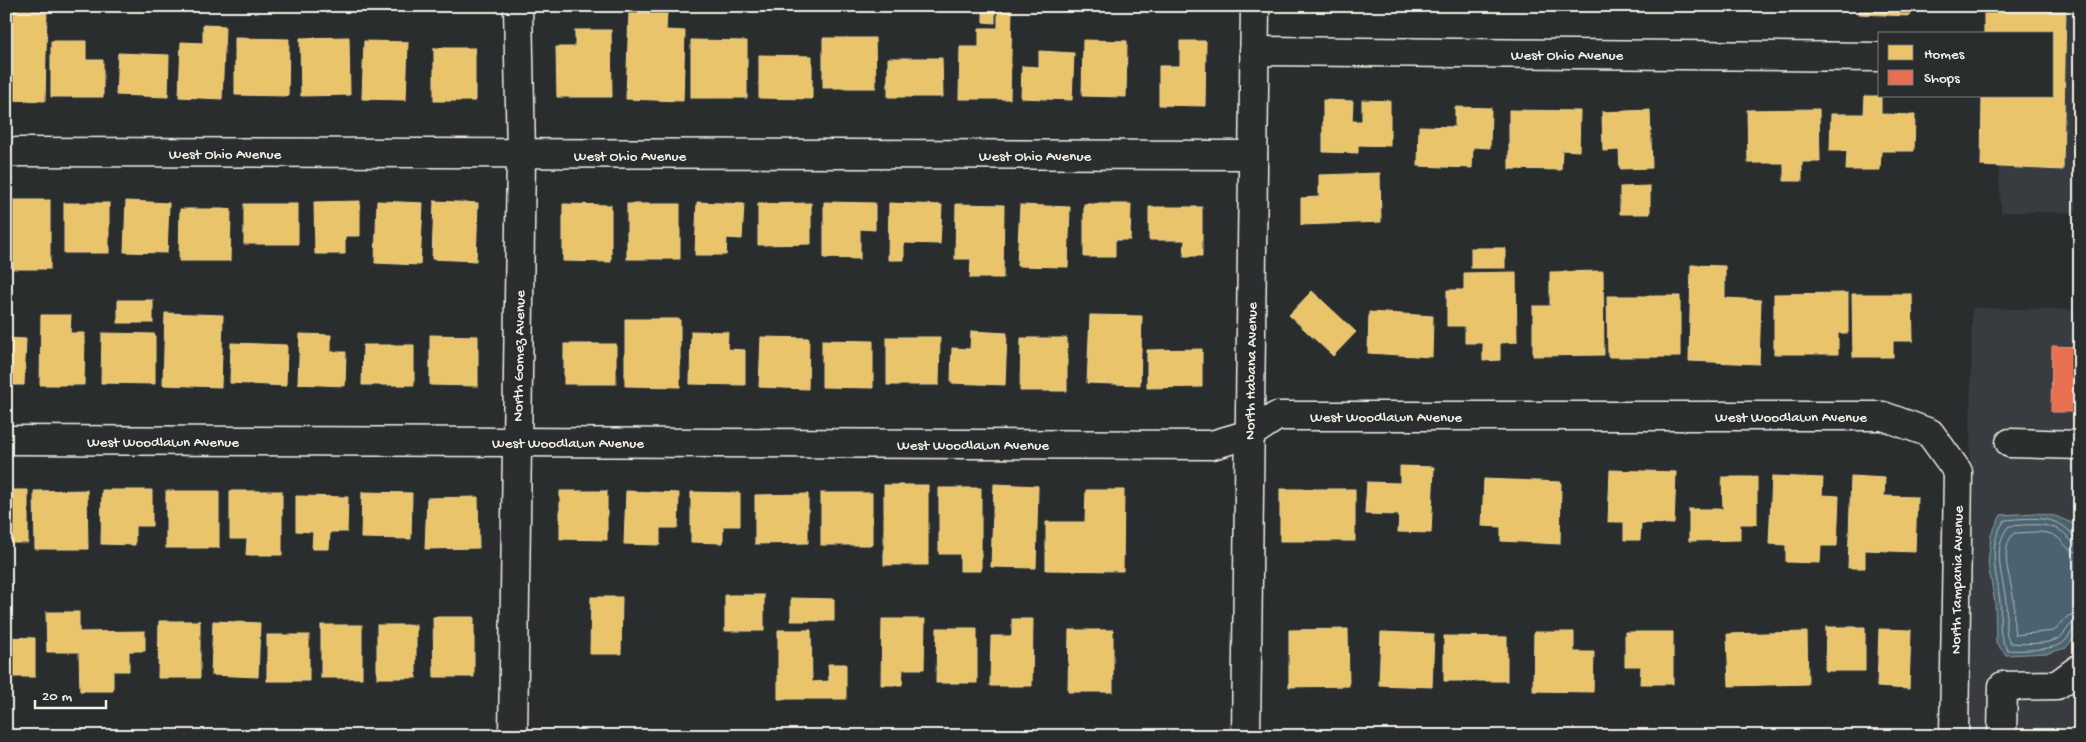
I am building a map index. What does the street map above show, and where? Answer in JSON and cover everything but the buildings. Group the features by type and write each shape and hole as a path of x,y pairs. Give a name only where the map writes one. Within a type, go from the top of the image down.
{"street":[{"name":"North Gomez Avenue","path":"513,736 521,155 518,6"},
{"name":"North Habana Avenue","path":"1246,736 1255,6"},
{"name":"West Ohio Avenue","path":"1254,51 1878,57"},
{"name":"West Ohio Avenue","path":"6,152 521,155 1253,155"},
{"name":"West Woodlawn Avenue","path":"6,440 1212,444 1250,434 1277,416 1883,416 1930,434"},
{"name":"North Tampania Avenue","path":"1930,434 1958,472 1954,736"},
{"path":"2010,442 2080,445"},
{"path":"2002,736 2004,686 2057,685 2080,668"}],"shaded area":[{"path":"1991,6 2080,6 2080,212 2001,212 1995,98 2054,98 2054,32 2048,32"},
{"path":"1972,308 2080,310 2080,537 2072,523 1988,564 1995,603 1996,643 2066,648 2080,629 2080,736 1966,736"}],"water":[{"path":"2036,513 2055,516 2072,523 2080,537 2080,629 2066,648 2048,653 2006,655 1996,643 1995,603 1988,564 1991,535 2001,515"}]}
